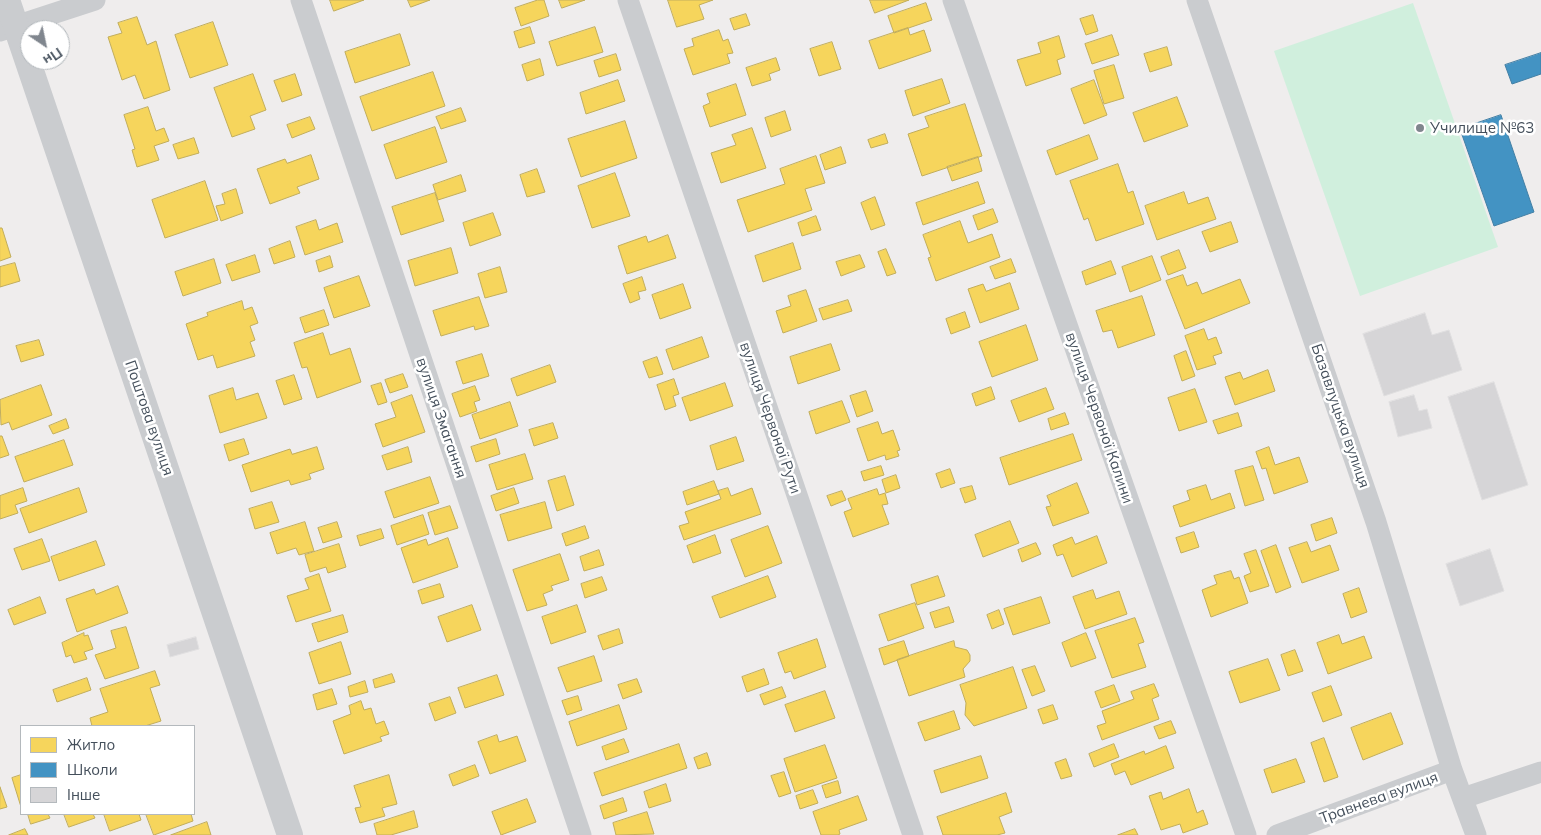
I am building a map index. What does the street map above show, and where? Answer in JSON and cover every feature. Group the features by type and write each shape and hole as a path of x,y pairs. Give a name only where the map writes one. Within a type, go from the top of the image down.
{"street":[{"name":"Поштова вулиця","path":"7,0 8,28 290,835"},
{"path":"8,28 95,0"},
{"name":"вулиця Змагання","path":"301,0 581,835"},
{"name":"вулиця Червоної Рути","path":"628,0 913,835"},
{"name":"вулиця Червоної Калини","path":"953,0 1246,835"},
{"name":"Базавлуцька вулиця","path":"1197,0 1376,522 1452,770 1476,835"},
{"name":"Травнева вулиця","path":"1278,835 1452,770"},
{"path":"1463,798 1541,772"}],"green space":[{"name":"Училище №63","path":"1413,3 1498,247 1360,296 1274,51"}],"building: Житло":[{"path":"330,0 364,0 334,11"},
{"path":"408,0 430,0 411,7"},
{"path":"538,0 544,0 549,16 521,26 515,8"},
{"path":"559,0 585,0 562,8"},
{"path":"668,0 713,0 699,5 704,19 677,27"},
{"path":"870,0 909,0 875,13"},
{"path":"926,3 932,20 894,33 888,16"},
{"path":"746,14 750,25 734,30 730,19"},
{"path":"1093,15 1098,31 1086,35 1080,19"},
{"path":"137,17 147,45 156,41 170,90 144,99 135,75 122,80 108,37 122,33 118,23"},
{"path":"213,22 228,65 190,78 175,35"},
{"path":"530,27 535,43 519,48 514,32"},
{"path":"595,27 603,52 557,66 549,42"},
{"path":"908,28 910,35 924,30 931,51 879,69 869,41"},
{"path":"719,30 723,41 728,39 733,53 727,54 730,63 693,75 684,49 694,46 692,39"},
{"path":"400,34 410,65 355,83 345,52"},
{"path":"1112,35 1119,55 1092,64 1085,44"},
{"path":"1059,36 1065,57 1057,60 1061,74 1026,86 1017,60 1041,53 1038,43"},
{"path":"832,42 841,69 819,76 810,49"},
{"path":"1167,47 1172,65 1150,72 1144,54"},
{"path":"616,54 621,70 599,77 594,61"},
{"path":"776,58 780,70 769,74 771,80 752,86 746,68"},
{"path":"540,59 544,75 527,81 522,65"},
{"path":"1114,65 1124,98 1104,104 1094,71"},
{"path":"433,72 445,106 372,131 360,97"},
{"path":"253,74 266,110 250,116 255,129 232,137 214,88"},
{"path":"295,74 302,95 282,102 274,81"},
{"path":"942,79 950,103 913,116 905,91"},
{"path":"618,80 625,101 586,114 580,93"},
{"path":"1094,80 1107,115 1084,124 1071,89"},
{"path":"736,84 746,115 710,127 703,106 710,103 707,94"},
{"path":"1177,97 1188,126 1144,142 1133,113"},
{"path":"965,104 982,156 922,176 908,134 929,127 925,117"},
{"path":"148,107 156,131 164,128 169,141 154,146 159,160 137,167 132,150 135,149 124,115"},
{"path":"461,108 466,121 441,129 436,117"},
{"path":"785,111 791,130 771,137 765,118"},
{"path":"310,117 315,129 292,138 287,125"},
{"path":"625,121 637,158 581,177 568,139"},
{"path":"435,127 447,162 396,179 384,145"},
{"path":"752,128 766,168 721,183 711,153 736,145 732,135"},
{"path":"885,134 888,143 871,148 868,140"},
{"path":"1089,135 1098,159 1056,175 1047,151"},
{"path":"194,138 199,153 178,159 173,145"},
{"path":"841,147 846,163 825,170 820,155"},
{"path":"311,155 319,179 297,187 300,193 270,204 257,169 285,159 287,163"},
{"path":"816,156 825,183 805,189 812,210 748,232 737,200 785,184 780,169"},
{"path":"978,157 982,171 952,181 947,167"},
{"path":"1118,164 1128,193 1133,191 1144,224 1096,241 1088,218 1084,220 1070,181"},
{"path":"537,169 545,192 527,197 520,175"},
{"path":"615,173 630,216 592,228 578,186"},
{"path":"461,175 466,191 438,200 433,185"},
{"path":"205,181 218,220 165,238 152,200"},
{"path":"978,182 985,203 923,225 916,203"},
{"path":"236,189 243,213 221,221 216,206 225,204 222,194"},
{"path":"1184,192 1188,204 1208,197 1216,219 1157,240 1145,206"},
{"path":"435,193 444,221 401,235 392,207"},
{"path":"875,197 885,225 871,230 861,203"},
{"path":"993,209 998,222 978,230 973,216"},
{"path":"493,213 501,235 470,246 463,223"},
{"path":"816,216 821,230 802,236 798,223"},
{"path":"316,220 319,230 337,223 343,242 305,255 296,227"},
{"path":"960,221 968,243 992,234 1000,257 936,281 928,258 931,257 923,235"},
{"path":"1231,222 1238,242 1210,252 1202,232"},
{"path":"0,228 2,228 11,257 0,261"},
{"path":"668,235 676,258 627,274 618,246 646,236 648,242"},
{"path":"290,241 295,257 274,264 269,249"},
{"path":"793,243 801,269 763,282 755,256"},
{"path":"451,248 458,273 415,286 408,261"},
{"path":"886,249 896,273 887,276 878,252"},
{"path":"1179,250 1186,268 1168,275 1161,257"},
{"path":"255,255 260,272 232,281 226,265"},
{"path":"860,255 865,267 841,276 836,262"},
{"path":"330,256 333,267 319,272 316,261"},
{"path":"1152,256 1161,280 1130,292 1122,267"},
{"path":"214,259 221,283 183,296 175,272"},
{"path":"1011,259 1016,272 995,279 990,267"},
{"path":"1111,261 1116,274 1086,285 1082,272"},
{"path":"15,263 20,281 0,287 0,267"},
{"path":"500,267 507,292 485,298 478,274"},
{"path":"1183,275 1187,286 1197,282 1202,294 1240,279 1250,303 1185,329 1166,281"},
{"path":"359,276 370,306 334,318 324,288"},
{"path":"642,277 646,290 638,292 640,299 630,303 623,284"},
{"path":"1010,283 1019,309 980,323 968,289 983,284 986,291"},
{"path":"683,284 691,308 660,319 652,295"},
{"path":"806,290 817,321 783,333 776,311 791,306 788,296"},
{"path":"1142,296 1155,335 1118,348 1112,330 1103,332 1096,311"},
{"path":"479,297 489,326 475,330 474,326 441,336 433,311"},
{"path":"848,300 852,311 823,320 819,309"},
{"path":"242,301 244,310 252,307 258,323 250,326 255,340 250,342 255,356 217,368 213,355 198,360 186,324 208,316 207,313"},
{"path":"324,310 329,325 305,333 300,318"},
{"path":"965,312 970,327 951,334 946,319"},
{"path":"1026,325 1038,360 992,377 979,342"},
{"path":"1204,329 1208,340 1216,337 1222,353 1213,356 1216,364 1197,370 1185,336"},
{"path":"323,333 330,355 350,348 361,382 317,398 307,367 302,368 294,343"},
{"path":"702,337 709,357 673,370 666,350"},
{"path":"39,340 44,355 21,362 16,346"},
{"path":"831,344 840,370 798,384 790,357"},
{"path":"1186,351 1195,376 1182,381 1174,356"},
{"path":"482,354 489,376 463,384 456,362"},
{"path":"657,357 663,374 649,378 643,362"},
{"path":"550,365 556,382 517,396 511,379"},
{"path":"1268,370 1275,391 1235,405 1225,377 1240,372 1243,379"},
{"path":"403,374 408,387 390,393 385,380"},
{"path":"294,375 302,399 284,405 276,381"},
{"path":"674,379 679,394 673,396 676,406 665,410 657,385"},
{"path":"381,383 387,402 378,405 371,386"},
{"path":"725,383 733,406 690,421 682,398"},
{"path":"41,385 52,415 12,430 9,422 1,425 0,400"},
{"path":"475,386 480,400 474,402 477,411 460,417 452,394"},
{"path":"991,387 995,399 976,406 972,394"},
{"path":"233,388 236,400 258,393 267,418 220,433 209,396"},
{"path":"1046,388 1054,409 1019,422 1011,401"},
{"path":"1195,389 1207,422 1179,431 1168,398"},
{"path":"866,391 873,411 857,417 850,396"},
{"path":"412,395 425,432 383,447 375,424 396,417 391,403"},
{"path":"842,401 850,422 816,434 809,412"},
{"path":"510,402 518,426 480,439 472,415"},
{"path":"1065,413 1069,424 1051,430 1048,419"},
{"path":"1238,413 1242,426 1218,434 1213,421"},
{"path":"66,419 69,428 53,434 49,426"},
{"path":"878,422 882,434 893,430 900,450 897,451 899,456 886,460 885,455 868,461 857,429"},
{"path":"553,423 558,438 534,446 529,430"},
{"path":"1073,434 1082,460 1009,485 1000,458"},
{"path":"0,436 2,436 9,455 0,458"},
{"path":"736,437 744,461 717,470 710,446"},
{"path":"244,439 249,454 229,461 224,445"},
{"path":"496,439 500,454 476,462 471,447"},
{"path":"64,440 73,465 24,482 15,457"},
{"path":"317,447 324,469 309,474 311,479 291,485 289,480 251,492 242,465 290,449 292,454"},
{"path":"408,447 412,462 387,470 382,456"},
{"path":"1269,447 1275,465 1299,457 1308,482 1274,494 1266,468 1262,469 1256,452"},
{"path":"525,454 533,479 497,490 489,465"},
{"path":"881,466 884,475 864,481 861,472"},
{"path":"1253,466 1264,500 1245,506 1235,471"},
{"path":"950,469 955,483 941,488 936,474"},
{"path":"896,475 900,488 886,493 882,480"},
{"path":"565,476 574,505 557,511 548,481"},
{"path":"430,477 439,503 394,518 385,492"},
{"path":"714,481 719,494 687,505 683,492"},
{"path":"1077,483 1089,513 1053,526 1046,507 1051,506 1047,496"},
{"path":"1206,485 1211,500 1230,493 1235,508 1180,527 1173,506 1190,500 1187,491"},
{"path":"972,486 976,499 965,503 960,489"},
{"path":"23,488 27,501 15,505 18,513 0,519 0,496"},
{"path":"79,488 87,512 29,533 20,509"},
{"path":"514,488 519,503 496,511 491,496"},
{"path":"728,488 731,496 752,488 761,514 684,540 679,526 689,523 685,512 721,499 718,491"},
{"path":"877,489 879,495 885,493 888,504 882,505 889,524 853,537 844,512 852,509 848,499"},
{"path":"842,491 846,500 831,506 827,496"},
{"path":"272,502 279,522 255,529 249,509"},
{"path":"545,502 552,528 508,541 500,515"},
{"path":"450,506 458,528 435,535 428,513"},
{"path":"423,515 429,534 397,545 391,526"},
{"path":"1332,518 1337,533 1316,541 1311,525"},
{"path":"1010,521 1019,543 983,557 975,535"},
{"path":"305,522 314,551 299,555 296,548 277,554 270,533"},
{"path":"337,522 342,537 323,543 318,528"},
{"path":"585,526 589,538 566,546 562,534"},
{"path":"768,526 782,563 745,577 731,540"},
{"path":"381,529 384,538 360,546 357,536"},
{"path":"1194,532 1199,547 1181,553 1176,538"},
{"path":"715,535 721,553 693,563 687,546"},
{"path":"1097,536 1107,563 1072,577 1063,554 1057,556 1053,545 1072,537 1075,544"},
{"path":"448,538 458,567 413,583 401,548 426,539 428,545"},
{"path":"42,539 50,561 22,570 14,549"},
{"path":"96,541 105,565 59,581 51,557"},
{"path":"1307,542 1311,552 1330,545 1339,570 1302,583 1289,548"},
{"path":"1036,543 1041,554 1022,562 1018,550"},
{"path":"339,544 346,567 328,573 326,567 310,572 305,555"},
{"path":"1276,545 1291,587 1276,593 1261,551"},
{"path":"599,550 604,565 584,571 580,557"},
{"path":"1256,550 1269,586 1250,592 1244,576 1251,573 1244,554"},
{"path":"560,554 569,580 551,586 553,590 543,594 547,605 527,611 513,570"},
{"path":"1231,571 1234,579 1239,577 1248,603 1211,617 1202,590 1217,584 1214,576"},
{"path":"319,574 331,611 296,622 287,596 309,589 305,579"},
{"path":"768,576 776,597 720,618 712,597"},
{"path":"938,576 945,596 917,605 911,585"},
{"path":"602,577 607,590 585,598 581,584"},
{"path":"440,584 444,597 422,604 418,591"},
{"path":"118,586 128,613 77,632 66,599 94,589 96,594"},
{"path":"1359,588 1367,612 1351,618 1343,594"},
{"path":"1093,590 1096,599 1119,591 1127,614 1085,629 1073,597"},
{"path":"40,597 46,613 14,625 8,610"},
{"path":"1041,597 1050,623 1013,635 1004,609"},
{"path":"915,603 924,628 888,641 879,615"},
{"path":"472,605 481,630 447,642 438,617"},
{"path":"577,605 586,632 551,644 542,617"},
{"path":"949,607 954,622 935,628 930,613"},
{"path":"999,610 1004,624 992,629 987,615"},
{"path":"343,615 348,632 318,642 312,624"},
{"path":"1135,618 1144,642 1138,644 1146,667 1112,678 1095,631"},
{"path":"126,627 139,668 105,679 95,655 116,648 111,631"},
{"path":"619,629 623,643 603,650 598,636"},
{"path":"84,633 84,636 88,635 93,649 84,652 87,659 74,663 71,655 66,657 62,643"},
{"path":"1086,633 1096,658 1071,667 1062,643"},
{"path":"1339,635 1342,644 1364,636 1372,658 1328,674 1317,643"},
{"path":"817,639 826,667 794,679 791,671 785,673 778,653"},
{"path":"904,641 909,656 884,665 879,649"},
{"path":"954,641 955,647 967,650 970,655 970,661 963,669 965,677 909,696 897,660"},
{"path":"341,642 351,674 319,684 309,653"},
{"path":"1295,650 1303,671 1288,676 1281,655"},
{"path":"594,656 602,681 567,692 558,668"},
{"path":"1268,659 1280,690 1240,703 1229,672"},
{"path":"1035,666 1045,691 1032,696 1022,670"},
{"path":"1013,667 1027,708 974,726 965,715 966,703 960,685"},
{"path":"764,669 769,684 747,692 742,677"},
{"path":"155,671 160,685 150,688 161,721 148,725 92,725 90,718 108,712 100,689"},
{"path":"392,674 395,682 375,688 373,680"},
{"path":"497,675 504,695 465,708 458,688"},
{"path":"87,678 91,690 57,702 53,690"},
{"path":"637,679 642,692 623,699 618,685"},
{"path":"365,681 368,692 350,697 348,687"},
{"path":"1154,684 1159,696 1152,699 1159,719 1102,740 1097,726 1106,723 1102,711 1134,699 1131,692"},
{"path":"1114,685 1120,701 1101,708 1095,692"},
{"path":"1331,686 1342,715 1323,722 1312,693"},
{"path":"782,687 786,697 764,705 760,695"},
{"path":"332,689 337,704 317,710 313,695"},
{"path":"825,691 835,718 795,732 785,705"},
{"path":"578,696 582,710 567,715 562,701"},
{"path":"450,697 456,713 435,721 429,704"},
{"path":"361,701 364,710 371,708 376,724 384,721 389,734 380,737 382,741 344,754 333,721 351,714 349,706"},
{"path":"619,705 627,729 577,746 569,722"},
{"path":"1053,705 1058,719 1043,724 1038,710"},
{"path":"954,711 960,729 925,741 918,723"},
{"path":"1391,713 1403,744 1363,760 1351,728"},
{"path":"1171,721 1176,733 1159,739 1154,727"},
{"path":"497,735 499,742 517,736 526,761 490,774 478,742"},
{"path":"1324,738 1338,777 1324,782 1311,743"},
{"path":"624,739 629,752 606,760 602,747"},
{"path":"679,744 687,768 602,796 594,773"},
{"path":"1114,744 1119,757 1094,767 1089,754"},
{"path":"825,745 837,778 795,792 784,759"},
{"path":"1166,746 1174,768 1131,785 1125,771 1115,775 1111,764 1144,751 1145,754"},
{"path":"707,753 711,765 698,769 694,758"},
{"path":"981,756 988,778 941,793 934,771"},
{"path":"1066,759 1072,776 1061,779 1055,763"},
{"path":"1296,759 1305,782 1272,793 1264,770"},
{"path":"475,765 479,776 453,786 449,775"},
{"path":"784,772 791,793 779,797 771,776"},
{"path":"20,775 20,804 12,778"},
{"path":"389,775 397,804 382,808 385,816 360,823 355,808 361,807 354,786"},
{"path":"838,781 841,793 826,798 822,786"},
{"path":"666,784 671,801 649,808 644,792"},
{"path":"0,787 7,807 0,809"},
{"path":"1189,789 1197,813 1203,810 1208,824 1183,833 1180,824 1161,830 1149,796 1161,792 1163,799"},
{"path":"813,790 818,803 800,809 796,796"},
{"path":"1006,793 1012,812 999,817 1005,833 997,835 943,835 937,817"},
{"path":"858,796 867,820 839,830 840,834 838,835 821,835 813,812"},
{"path":"623,798 627,811 604,819 600,806"},
{"path":"527,799 536,822 501,835 492,812"},
{"path":"414,811 418,827 391,835 377,835 374,824"},
{"path":"647,812 654,834 616,835 613,823"},
{"path":"28,815 48,815 50,818 31,824"},
{"path":"64,815 94,815 95,818 69,827"},
{"path":"104,815 139,815 141,820 110,831"},
{"path":"146,815 191,815 193,821 154,835"},
{"path":"207,822 211,835 171,835"},
{"path":"25,829 28,835 9,835"},
{"path":"1135,829 1138,835 1118,835"}],"building: Школи":[{"path":"1541,53 1541,74 1512,84 1505,65"},
{"path":"1501,115 1534,212 1494,226 1460,129"}],"building: Інше":[{"path":"1425,313 1432,335 1449,330 1462,370 1384,396 1363,334"},
{"path":"1494,382 1528,485 1482,500 1448,397"},
{"path":"1414,395 1419,411 1427,409 1432,428 1398,437 1389,402"},
{"path":"1490,549 1504,591 1460,606 1446,564"},
{"path":"196,637 199,649 170,657 167,645"}],"place":[{"name":"Училище №63","path":"1420,128"}]}
